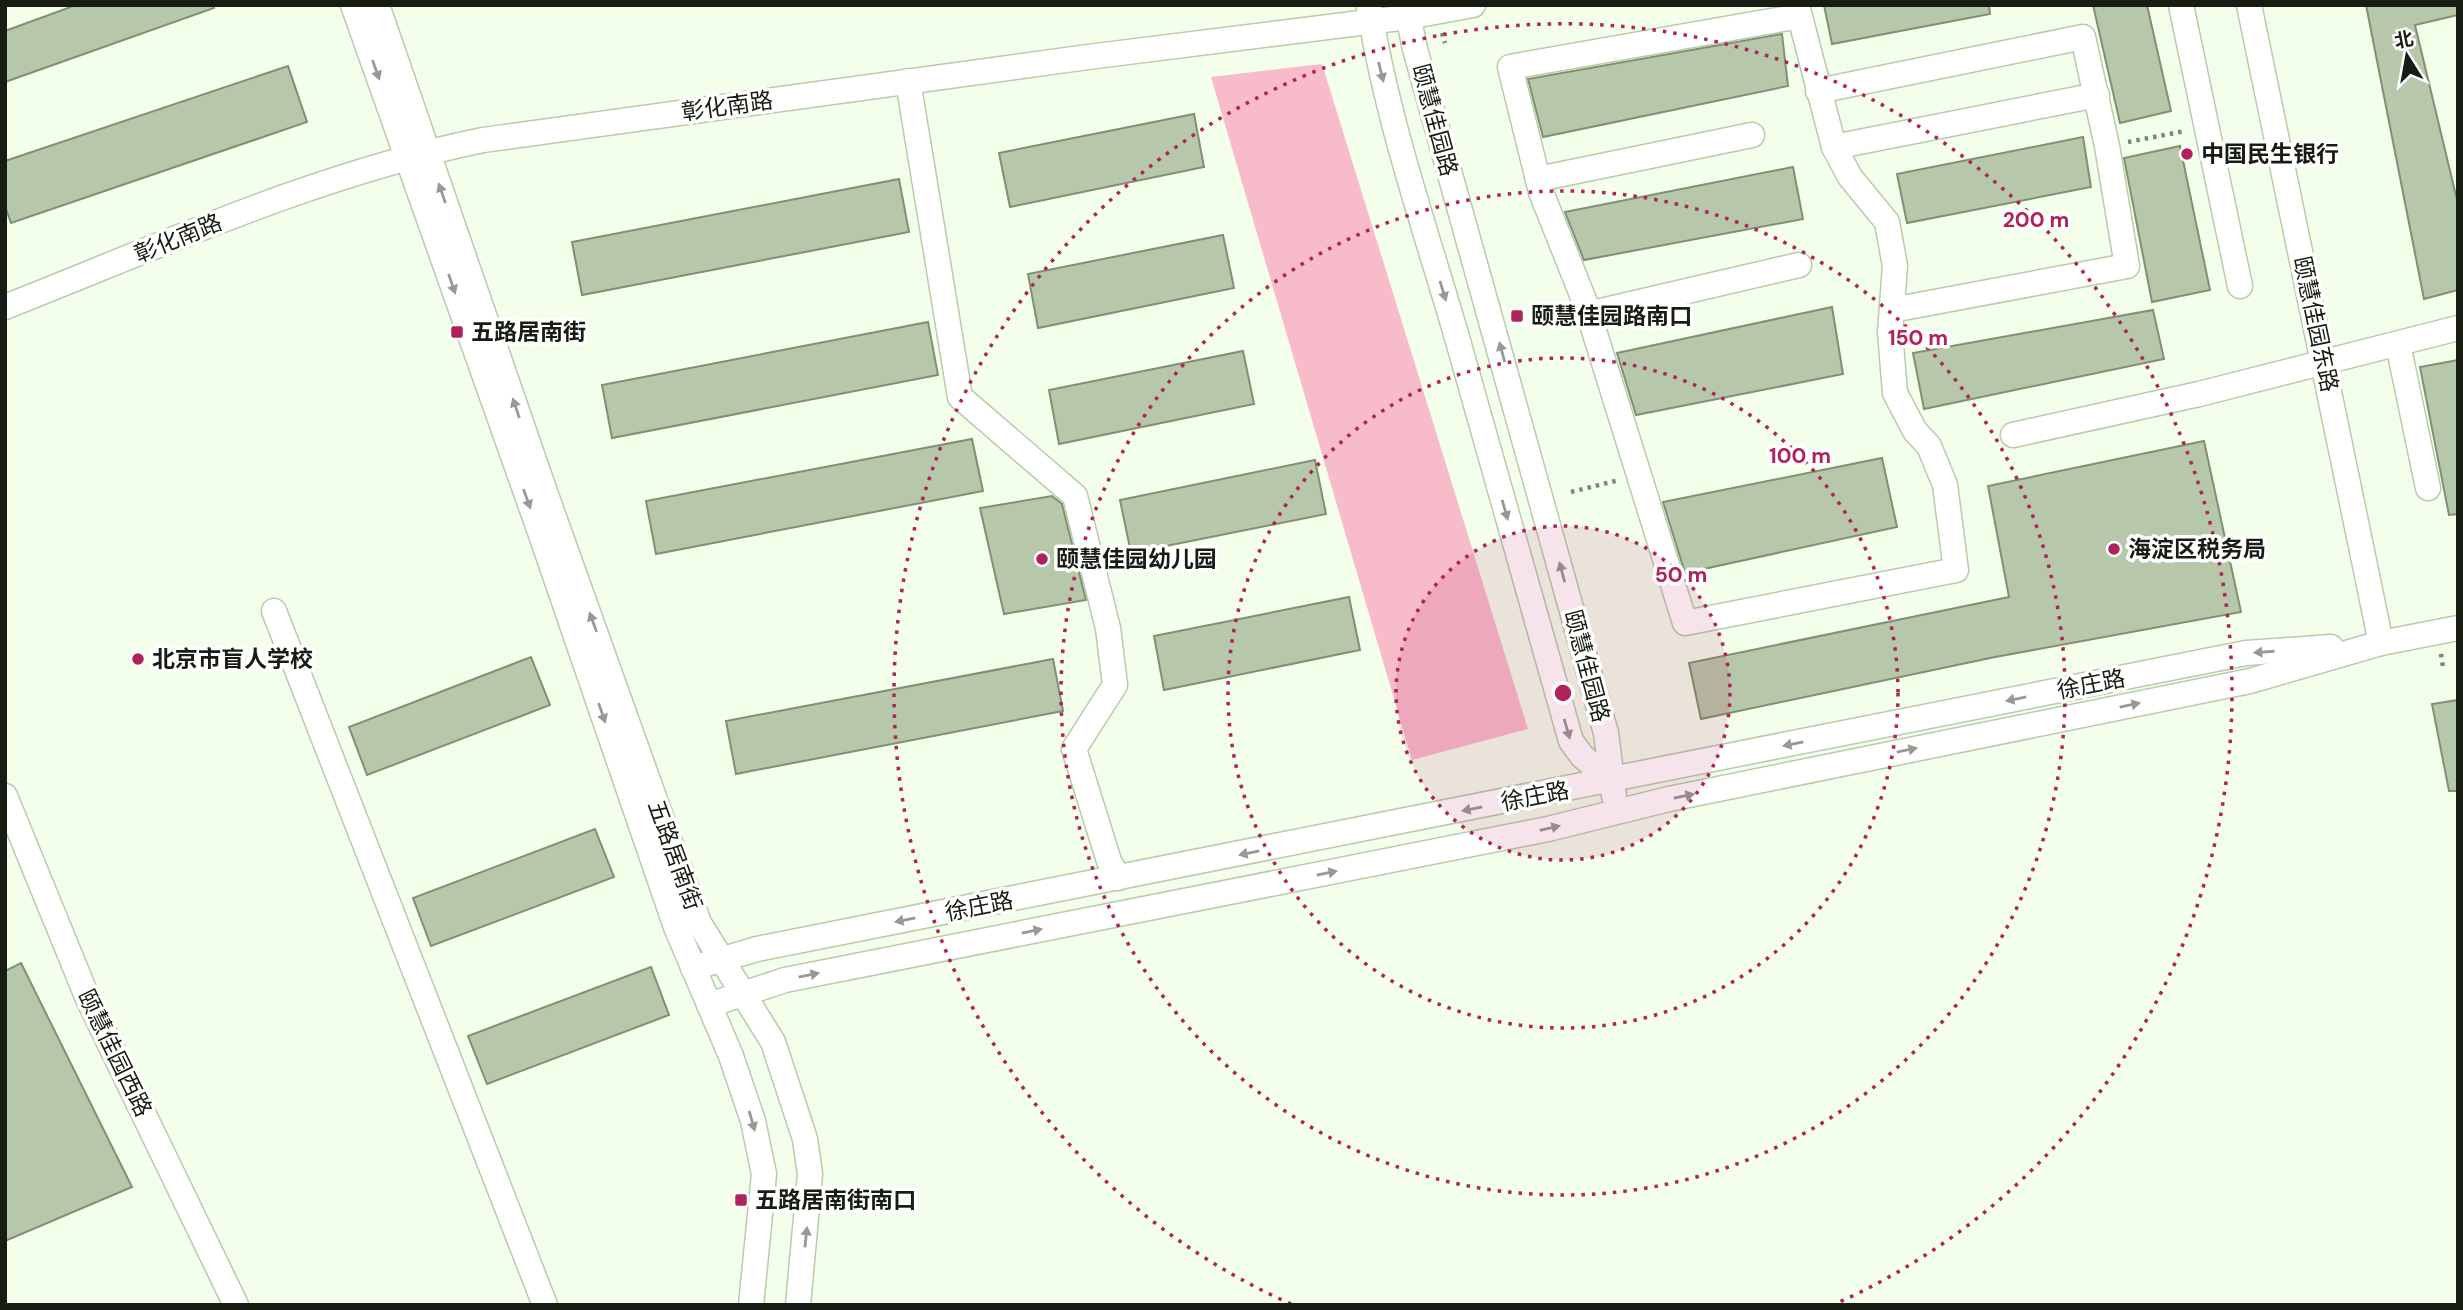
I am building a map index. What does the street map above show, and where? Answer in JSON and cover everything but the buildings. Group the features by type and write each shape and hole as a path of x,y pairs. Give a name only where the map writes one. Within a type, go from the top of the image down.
{"street":[{"name":"五路居南街","path":"353,5 540,532 676,927 753,1121 764,1174 751,1305"},
{"name":"五路居南街","path":"377,5 699,923 773,1042 805,1139 810,1174 798,1305"},
{"name":"颐慧佳园路","path":"1369,5 1377,57 1411,189 1455,333 1571,741 1582,756 1611,780"},
{"name":"彰化南路","path":"5,307 316,184 428,151 483,140 1407,11 1473,5"},
{"path":"2181,5 2240,286"},
{"name":"颐慧佳园东路","path":"2249,5 2381,643"},
{"path":"1798,10 1834,147 1850,177 1886,222 1895,266 1890,332 1895,393 1914,430 1929,446 1945,485 1956,570 1685,623 1588,314 1538,180 1510,67 1798,10"},
{"name":"颐慧佳园路","path":"1407,11 1606,733 1611,780"},
{"path":"1818,91 2083,37 2107,146 2127,266 1892,310"},
{"path":"908,81 960,397 1075,496 1108,628 1115,685 1074,749 1109,861 1118,878"},
{"path":"1834,147 2097,96"},
{"path":"1538,180 1752,135"},
{"path":"1588,314 1799,265"},
{"path":"2013,435 2199,394 2458,328"},
{"path":"2398,345 2428,488"},
{"path":"274,611 545,1305"},
{"name":"徐庄路","path":"709,1005 785,980 1535,832 1618,811 2250,681 2381,643 2458,628"},
{"name":"徐庄路","path":"693,968 757,949 2246,653 2381,643"},
{"path":"1611,780 1618,811"},
{"name":"颐慧佳园西路","path":"5,796 88,999 236,1305"}],"path":[{"path":"2107,146 2206,126"},
{"path":"1572,492 1637,475"}],"shaded area":[{"path":"1322,64 1528,729 1412,760 1211,77"}],"place":[{"name":"中国民生银行","path":"2187,154"},
{"name":"颐慧佳园路南口","path":"1517,316"},
{"name":"五路居南街","path":"457,332"},
{"name":"海淀区税务局","path":"2114,549"},
{"name":"颐慧佳园幼儿园","path":"1042,559"},
{"name":"北京市盲人学校","path":"138,659"},
{"name":"五路居南街南口","path":"741,1200"}]}
